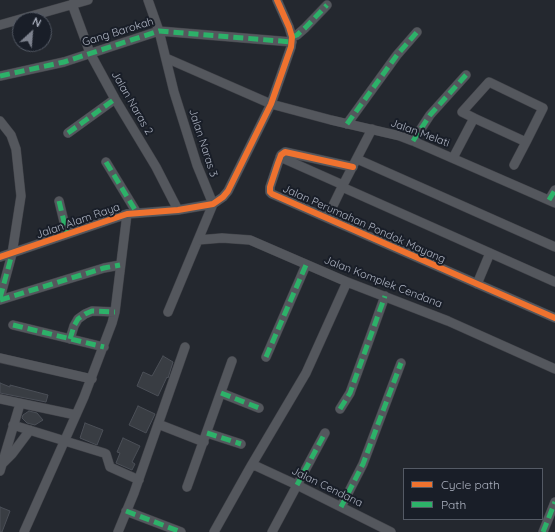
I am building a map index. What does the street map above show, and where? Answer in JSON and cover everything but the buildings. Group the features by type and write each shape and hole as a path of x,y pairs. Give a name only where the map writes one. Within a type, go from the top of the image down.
{"street":[{"path":"0,25 88,0"},
{"name":"Jalan Naras 3","path":"148,0 159,31 174,92 196,165 213,204"},
{"path":"168,312 213,204 223,197 228,191 271,104 292,39 289,27 277,0"},
{"name":"Jalan Naras 2","path":"72,4 90,53 115,99 156,167 178,210"},
{"path":"292,39 327,5"},
{"name":"Gang Barokah","path":"0,76 64,62 159,31 292,39"},
{"path":"347,124 397,55 417,32"},
{"name":"Jalan Melati","path":"166,58 271,104 400,136 552,202"},
{"path":"413,141 430,115 466,75"},
{"path":"514,165 526,142 543,108 489,82 462,112 526,142"},
{"path":"68,133 115,99"},
{"path":"453,158 474,118"},
{"path":"0,121 11,135 16,150 21,196 12,254 0,299"},
{"name":"Jalan Perumahan Pondok Mayang","path":"327,218 372,129"},
{"path":"555,247 355,163 290,152 284,152 280,157 555,282"},
{"name":"Jalan Perumahan Pondok Mayang","path":"280,157 270,187 272,194 555,318"},
{"path":"24,532 92,379 115,312 120,265 132,213 106,162"},
{"path":"552,202 555,190"},
{"path":"60,201 67,234"},
{"name":"Jalan Alam Raya","path":"0,257 132,213 178,210 213,204"},
{"name":"Jalan Komplek Cendana","path":"198,240 222,238 250,240 347,282 448,321 555,369"},
{"path":"477,284 490,253"},
{"path":"0,299 104,268 120,265"},
{"path":"266,357 306,265"},
{"path":"214,532 306,373 347,282"},
{"path":"340,409 352,388 385,296"},
{"path":"70,339 74,326 78,319 84,314 92,311 115,312"},
{"path":"13,325 104,347"},
{"path":"118,532 139,480 185,346"},
{"path":"0,358 92,379"},
{"path":"187,487 232,361"},
{"path":"341,508 363,464 401,363"},
{"path":"221,394 259,408"},
{"path":"0,399 76,416"},
{"path":"1,468 20,404"},
{"path":"158,424 205,437 241,444"},
{"path":"13,425 104,453 106,454 110,467 139,480"},
{"path":"1,468 30,430"},
{"path":"272,532 325,433"},
{"name":"Jalan Cendana","path":"251,466 256,466 297,485 391,532"},
{"path":"543,532 555,502"},
{"path":"126,511 181,532"}],"marked path":[{"path":"292,37 297,35 305,28 327,5"},
{"path":"0,76 64,62 159,31 292,42"},
{"path":"347,124 397,55 417,32"},
{"path":"413,141 430,115 466,75"},
{"path":"68,133 115,99"},
{"path":"106,162 137,213"},
{"path":"549,200 555,190"},
{"path":"59,201 67,234"},
{"path":"0,298 12,254"},
{"path":"0,300 104,268 120,265"},
{"path":"266,357 306,265"},
{"path":"340,409 350,393 385,296"},
{"path":"70,339 78,319 85,314 92,311 115,312"},
{"path":"13,325 104,347"},
{"path":"341,507 363,464 401,363"},
{"path":"221,393 259,408"},
{"path":"207,433 241,444"},
{"path":"297,485 325,433"},
{"path":"543,532 555,502"},
{"path":"126,511 181,532"}],"cycle path":[{"path":"0,257 127,214 178,210 213,204 223,197 228,191 271,104 291,47 292,37 277,0"},
{"path":"353,167 285,152 281,155 270,187 270,192 555,318"}]}
